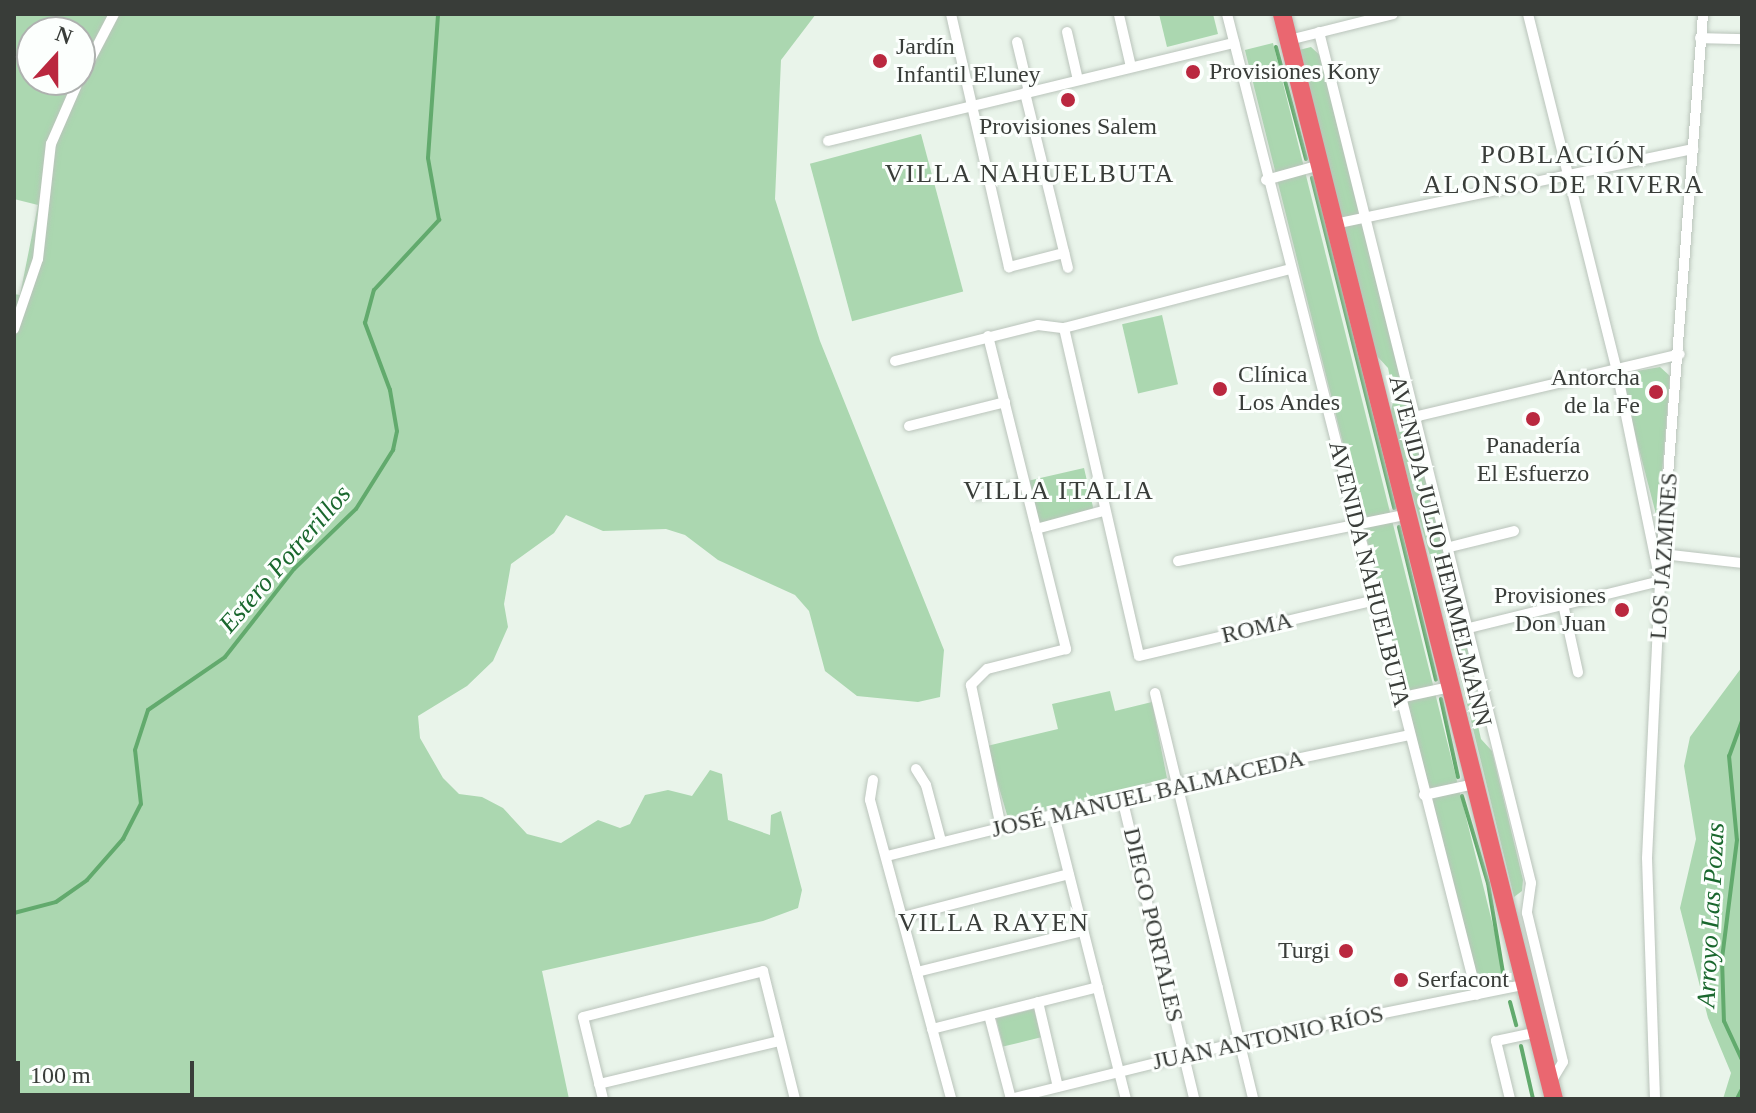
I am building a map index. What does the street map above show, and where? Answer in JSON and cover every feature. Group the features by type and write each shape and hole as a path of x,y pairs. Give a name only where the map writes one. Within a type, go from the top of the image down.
{"highway":[{"name":"AVENIDA JULIO HEMMELMANN","path":"1282,14 1405,515 1527,984 1552,1092"}],"street":[{"path":"96,49 114,14"},
{"path":"951,14 1009,267 1064,253"},
{"name":"AVENIDA NAHUELBUTA","path":"1227,14 1266,180 1477,995"},
{"path":"1289,40 1393,14"},
{"path":"1469,628 1660,581 1616,367 1528,14"},
{"name":"LOS JAZMINES","path":"1655,1099 1647,858 1660,581 1680,354 1703,14"},
{"path":"1119,15 1131,67"},
{"path":"1067,32 1078,80"},
{"path":"1319,32 1368,217 1414,417 1450,547 1531,883 1527,913 1563,1062 1552,1092"},
{"path":"1700,38 1742,39"},
{"path":"1017,42 1068,268"},
{"path":"828,141 1234,43"},
{"path":"14,329 38,259 51,144 73,96"},
{"path":"1334,224 1693,149"},
{"path":"1266,180 1320,165"},
{"path":"895,361 1051,322 1064,328 1290,269"},
{"path":"1036,529 1103,511 1064,328"},
{"path":"988,336 1066,649 977,675 970,691 1001,827"},
{"path":"1414,417 1680,354"},
{"path":"909,426 1005,402"},
{"path":"977,495 1024,484"},
{"name":"ROMA","path":"1103,511 1139,656 1375,600"},
{"path":"1178,561 1405,515"},
{"path":"1450,547 1514,531"},
{"path":"1663,554 1742,563"},
{"path":"1563,604 1578,672"},
{"path":"1399,698 1450,687"},
{"path":"1155,693 1253,1099"},
{"name":"JOSÉ MANUEL BALMACEDA","path":"887,856 1177,784 1409,735"},
{"path":"916,769 926,785 941,841"},
{"path":"873,780 870,800 951,1099"},
{"path":"1424,795 1474,784"},
{"name":"DIEGO PORTALES","path":"1122,798 1194,1099"},
{"path":"1054,815 1126,1099"},
{"path":"903,917 1069,874"},
{"path":"917,972 1083,931"},
{"path":"603,1099 583,1017 763,971 795,1099"},
{"name":"JUAN ANTONIO RÍOS","path":"1010,1099 1240,1042 1527,984"},
{"path":"932,1029 1098,987"},
{"path":"1038,1002 1058,1087"},
{"path":"989,1015 1010,1099"},
{"path":"1510,1099 1496,1041 1538,1032"},
{"path":"599,1084 780,1041"}],"green space":[{"path":"14,14 816,14 781,60 775,199 820,341 944,650 940,697 918,702 857,696 825,671 809,611 795,595 718,560 685,535 666,529 603,531 566,515 554,533 511,564 504,604 508,627 493,661 467,686 418,716 420,738 443,778 459,794 482,797 503,808 527,834 561,843 598,820 620,828 630,824 645,795 668,790 692,796 710,770 722,774 728,820 770,835 771,815 781,811 802,890 798,908 763,921 542,971 569,1099 14,1099 14,294 20,295 38,205 14,199"},
{"path":"1159,14 1213,14 1218,34 1167,47"},
{"path":"1273,43 1506,977 1478,984 1245,50"},
{"path":"1311,47 1323,58 1469,655 1464,665 1481,739 1492,751 1523,880 1522,891 1514,897 1436,577 1390,416 1394,397 1388,368 1376,355 1299,50"},
{"path":"921,134 963,291 852,321 810,164"},
{"path":"1162,315 1178,384 1138,393 1122,324"},
{"path":"1660,367 1670,376 1658,522 1621,380 1625,373"},
{"path":"1084,468 1094,511 1039,523 1029,481"},
{"path":"1742,667 1742,1099 1723,1099 1731,1073 1708,1018 1680,908 1696,839 1684,766 1690,737"},
{"path":"1110,691 1115,711 1152,702 1167,778 1019,818 1007,815 987,746 1058,729 1052,704"},
{"path":"1034,1009 1041,1037 1003,1047 996,1018"}],"waterway":[{"name":"Estero Potrerillos","path":"14,913 56,902 87,880 123,839 141,804 135,750 148,710 225,657 294,569 356,509 393,450 397,431 390,390 365,323 374,290 439,220 428,158 438,14"},
{"path":"1276,47 1306,159"},
{"path":"1312,178 1394,508"},
{"path":"1399,527 1436,680"},
{"path":"1441,699 1458,777"},
{"name":"Arroyo Las Pozas","path":"1742,721 1729,756 1737,840 1722,959 1724,1021 1742,1060"},
{"path":"1462,796 1488,883 1503,973"},
{"path":"1510,1002 1516,1025"},
{"path":"1521,1046 1533,1099"},
{"name":"Arroyo Las Pozas","path":"1737,1099 1742,1089"}],"place":[{"name":"Jardín Infantil Eluney","path":"880,61"},
{"name":"Provisiones Kony","path":"1193,72"},
{"name":"Provisiones Salem","path":"1068,100"},
{"name":"Clínica Los Andes","path":"1220,389"},
{"name":"Antorcha de la Fe","path":"1656,392"},
{"name":"Panadería El Esfuerzo","path":"1533,419"},
{"name":"Provisiones Don Juan","path":"1622,610"},
{"name":"Turgi","path":"1346,951"},
{"name":"Serfacont","path":"1401,980"}],"district":[{"name":"POBLACIÓN ALONSO DE RIVERA","path":"1564,170"},
{"name":"VILLA NAHUELBUTA","path":"1030,174"},
{"name":"VILLA ITALIA","path":"1059,491"},
{"name":"VILLA RAYEN","path":"994,923"}]}
